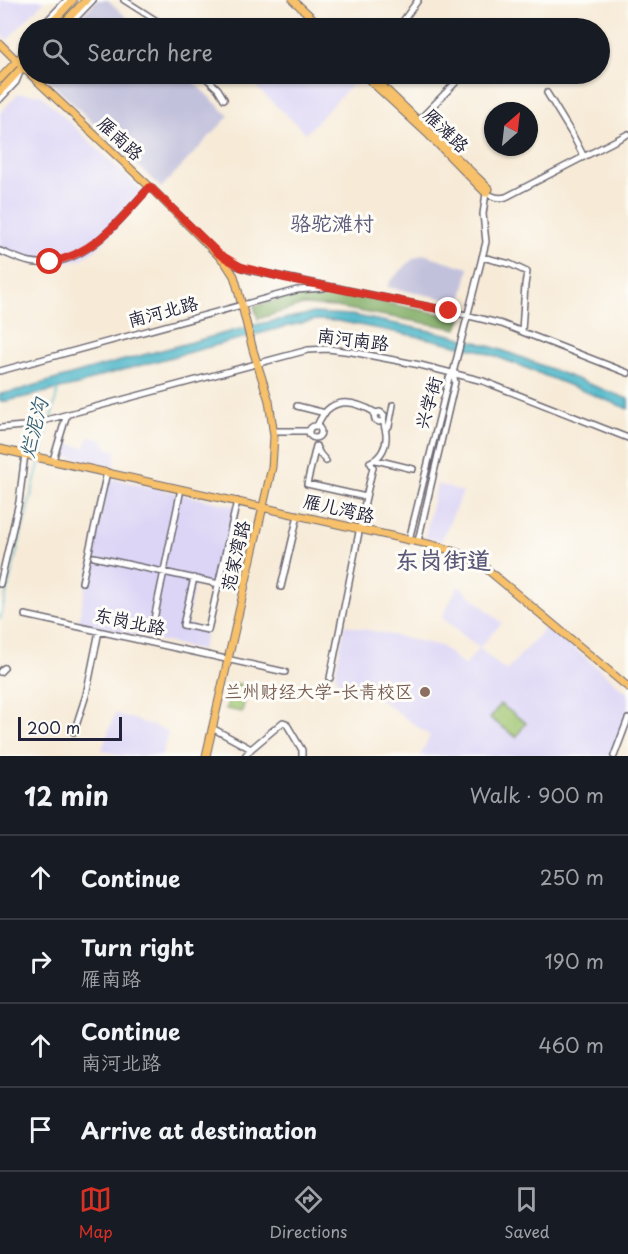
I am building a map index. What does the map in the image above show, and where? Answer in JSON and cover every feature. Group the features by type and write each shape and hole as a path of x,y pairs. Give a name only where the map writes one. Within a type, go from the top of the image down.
{"main road":[{"path":"56,18 73,0"},
{"path":"69,18 86,0"},
{"path":"287,0 306,18"},
{"path":"293,0 312,18"},
{"name":"雁南路","path":"0,44 18,59"},
{"path":"0,79 18,70"},
{"path":"0,91 18,74"},
{"name":"雁南路","path":"44,84 219,254 234,276 253,350"},
{"name":"雁滩路","path":"374,84 429,135 486,193 489,189 381,84"},
{"name":"范家湾路","path":"206,756 272,466 274,431 269,401 253,350"},
{"name":"雁儿湾路","path":"0,449 418,541 457,552 482,565 628,687"}],"street":[{"path":"50,18 67,0"},
{"path":"76,18 93,0"},
{"path":"124,0 152,18"},
{"path":"405,18 418,0"},
{"path":"0,73 18,68"},
{"path":"0,99 18,78"},
{"path":"213,84 224,99"},
{"path":"419,120 454,84"},
{"path":"547,93 584,157"},
{"path":"453,373 486,242 483,214 486,193 493,197 506,197 628,134"},
{"path":"0,251 32,263 64,260 99,241 150,187"},
{"name":"南河北路","path":"219,254 235,265 249,270 502,324 628,373"},
{"path":"482,257 510,264 527,272 522,331"},
{"name":"南河北路","path":"0,371 297,290 334,288"},
{"name":"南河南路","path":"0,428 24,426 308,350 328,349 352,352 483,381 628,438"},
{"name":"兴学街","path":"409,540 449,378 453,373"},
{"name":"兴学街","path":"418,541 455,382 453,373"},
{"path":"317,426 325,413 336,404 347,401 383,414 382,421 386,436 382,453 376,460 370,462 373,467 330,678"},
{"path":"385,429 389,426 393,405"},
{"path":"297,406 325,413"},
{"path":"52,460 65,414"},
{"path":"308,431 312,426 317,426"},
{"path":"315,438 321,432 317,426"},
{"path":"274,431 308,431"},
{"path":"308,431 310,436 315,438"},
{"path":"315,438 316,447 307,484 366,497"},
{"path":"316,447 326,461"},
{"path":"0,584 19,502 25,454"},
{"path":"376,460 413,469"},
{"path":"82,582 106,472"},
{"path":"153,624 181,489"},
{"path":"194,578 183,625 208,630 237,501"},
{"path":"281,587 298,515"},
{"path":"94,557 219,584"},
{"name":"东岗北路","path":"25,615 285,672"},
{"path":"74,732 86,695 99,631"},
{"path":"614,756 628,718"},
{"path":"212,728 249,753 283,722 286,723 303,750 302,756"}],"shaded area":[{"path":"0,0 45,0 28,18 18,18 18,28 7,40 0,33"},
{"path":"97,0 108,0 127,18 80,18"},
{"path":"52,84 195,84 229,116 161,188"},
{"path":"261,84 352,84 306,133 257,88"},
{"path":"18,94 40,94 147,196 97,249 80,260 53,265 25,262 0,251 0,113"},
{"path":"423,254 469,268 461,302 387,287 390,281 413,259"},
{"path":"89,437 104,440 107,448 117,451 114,467 62,455 65,443 85,448"},
{"path":"109,478 238,507 220,589 195,583 186,624 207,629 202,650 78,622"},
{"path":"437,484 463,492 441,541 425,537"},
{"path":"458,586 502,623 479,648 442,618"},
{"name":"兰州财经大学-长青校区","path":"345,625 441,646 465,666 479,648 506,671 547,626 628,693 628,716 613,756 420,756 430,736 377,697 342,686 335,675"},
{"path":"115,713 168,731 162,756 121,756 102,750"}],"green space":[{"path":"333,292 461,318 457,329 336,307 303,305 258,319 254,306 300,294"},
{"path":"232,683 248,686 242,712 226,709"},
{"path":"500,704 526,723 516,737 490,718"}],"water":[{"path":"313,313 352,315 480,343 628,399 628,409 478,350 338,321 316,320 97,377 82,384 0,401 0,394 259,324"}],"waterway":[{"name":"烂泥沟","path":"51,418 58,390"},
{"name":"烂泥沟","path":"41,456 49,422"},
{"name":"烂泥沟","path":"0,619 40,460"}],"place":[{"name":"兰州财经大学-长青校区","path":"425,692"}],"district":[{"name":"骆驼滩村","path":"332,224"},
{"name":"东岗街道","path":"443,561"}],"route":[{"path":"50,262 79,254 99,241 150,187 219,254 241,267 449,311"}]}
